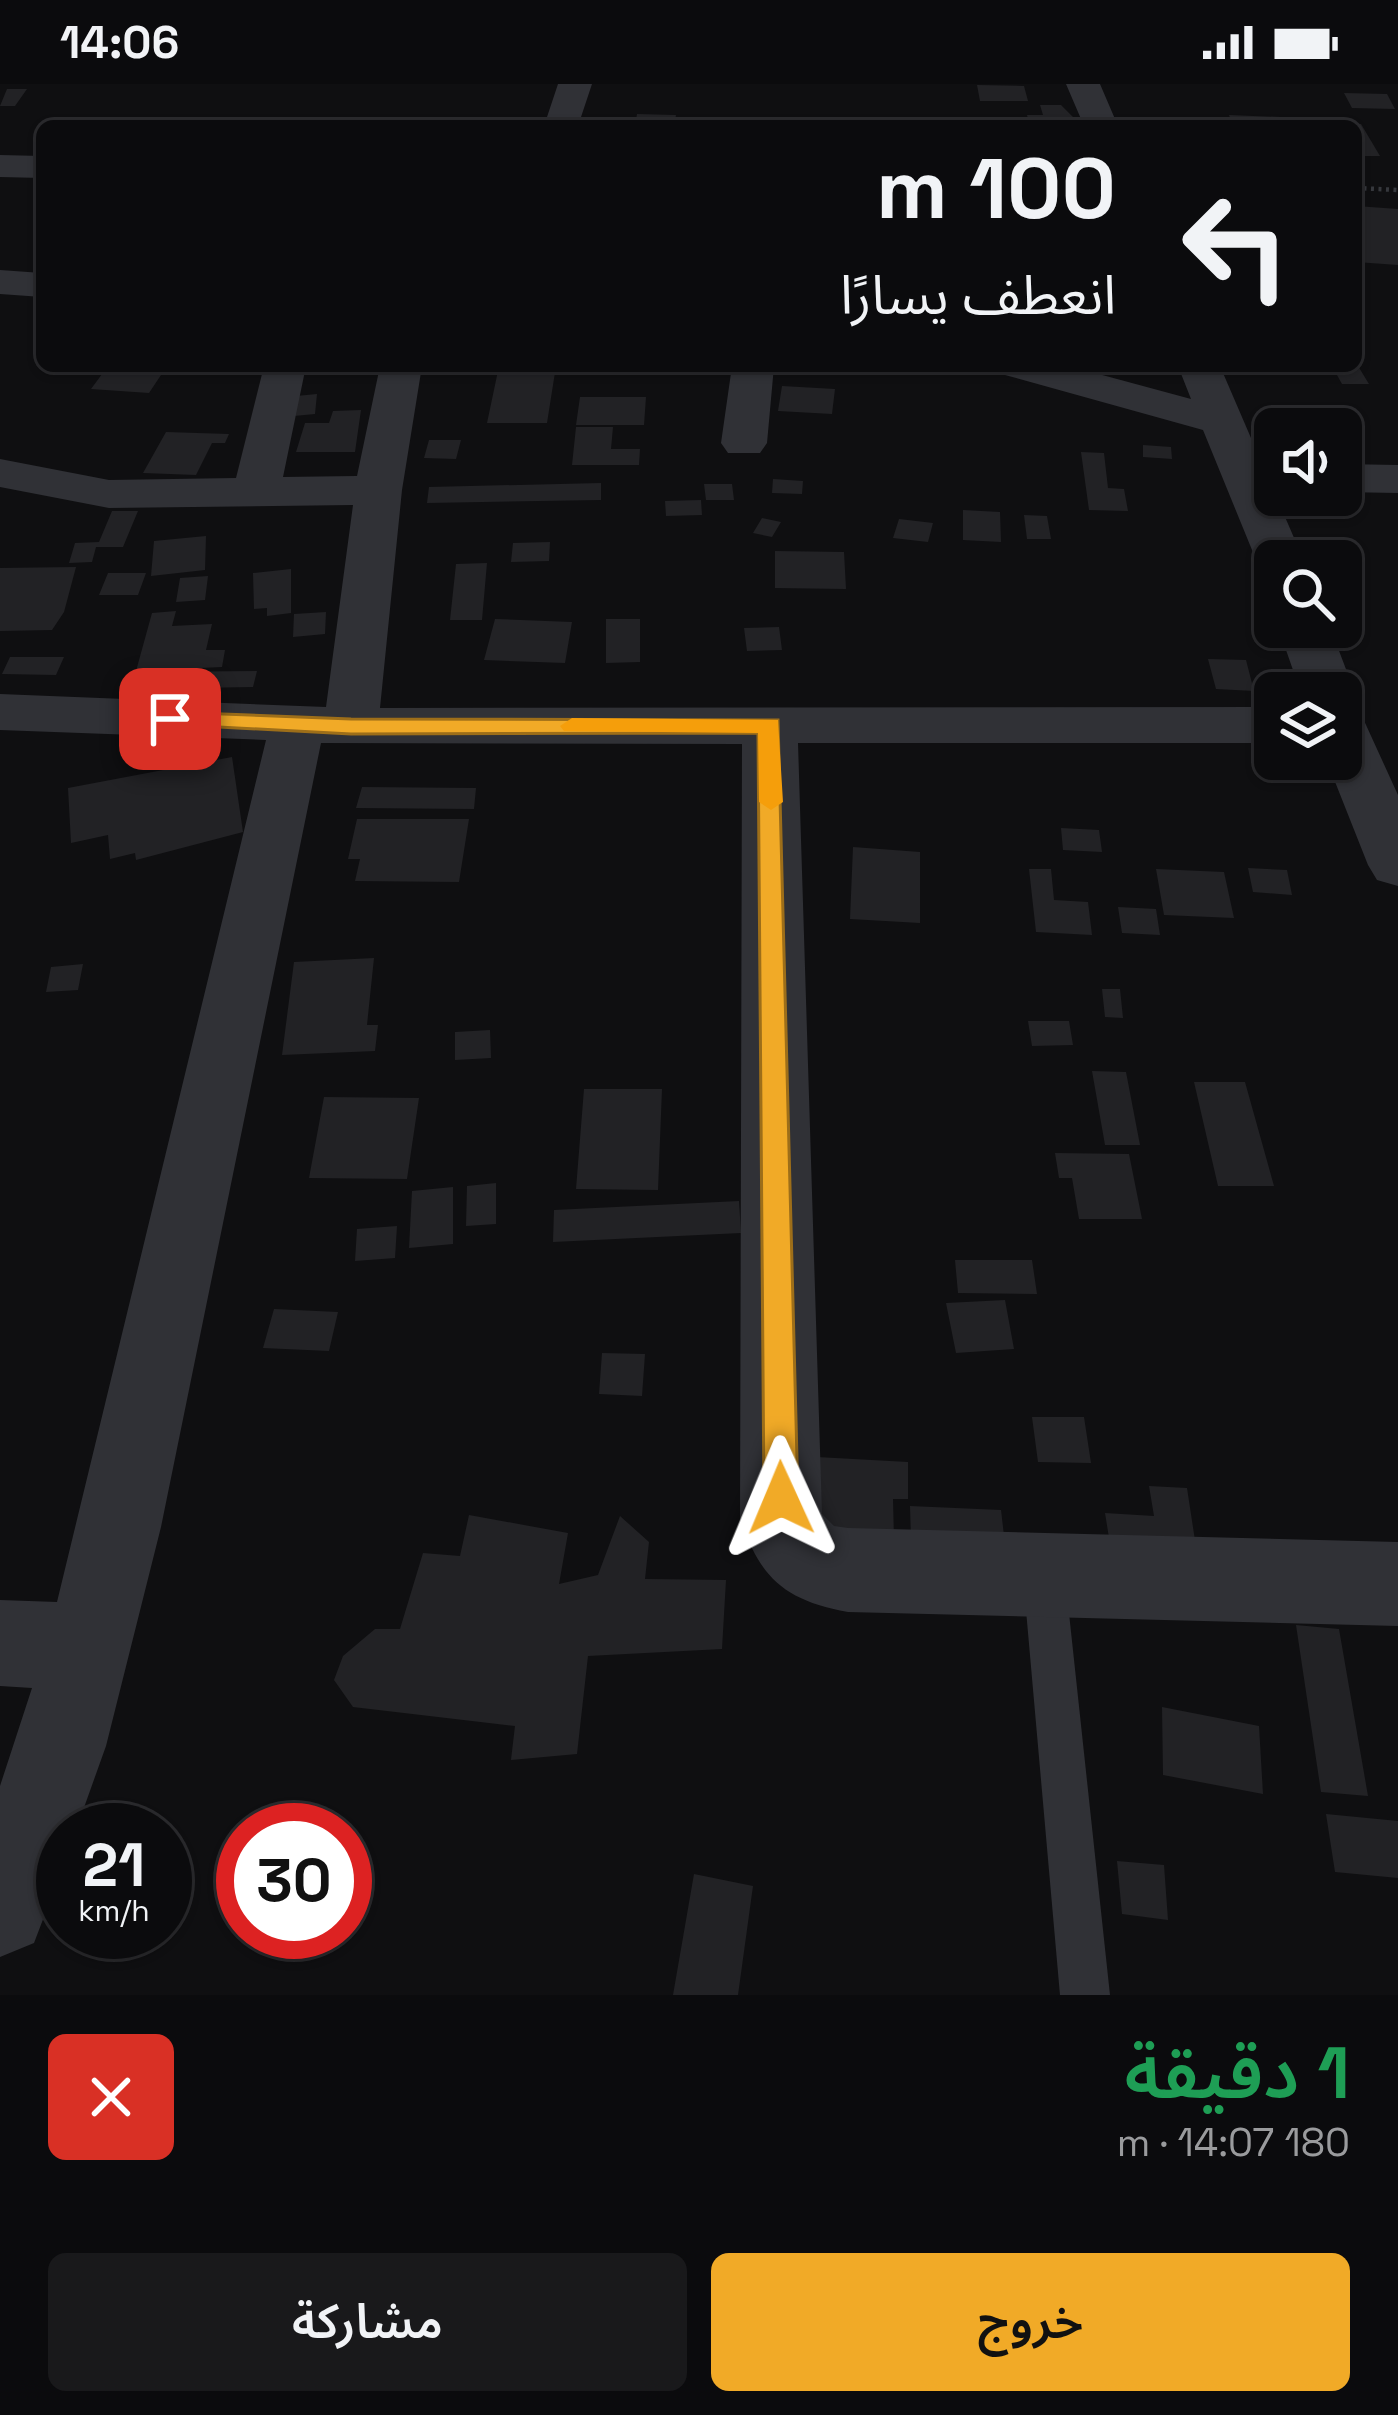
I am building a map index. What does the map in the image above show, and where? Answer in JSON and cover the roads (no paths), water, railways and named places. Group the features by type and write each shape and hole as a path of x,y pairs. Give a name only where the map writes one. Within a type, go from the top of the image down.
{"street":[{"path":"563,120 574,84"},
{"path":"1083,84 1099,120"},
{"path":"0,166 36,167"},
{"path":"0,281 36,284"},
{"path":"256,493 284,372"},
{"path":"0,1909 61,1747 121,1527 324,726 400,372"},
{"path":"744,443 752,372"},
{"path":"1042,372 1221,421"},
{"path":"1201,372 1221,421 1254,467"},
{"path":"0,472 109,494 378,490"},
{"path":"1362,478 1398,478"},
{"path":"0,712 324,726 1254,725"},
{"path":"770,725 781,1518 786,1536 822,1566 1398,1584"},
{"path":"1362,726 1398,725"},
{"path":"1362,778 1398,866"},
{"path":"0,1643 88,1647"}],"lane":[{"path":"1044,1576 1085,1995"}]}
